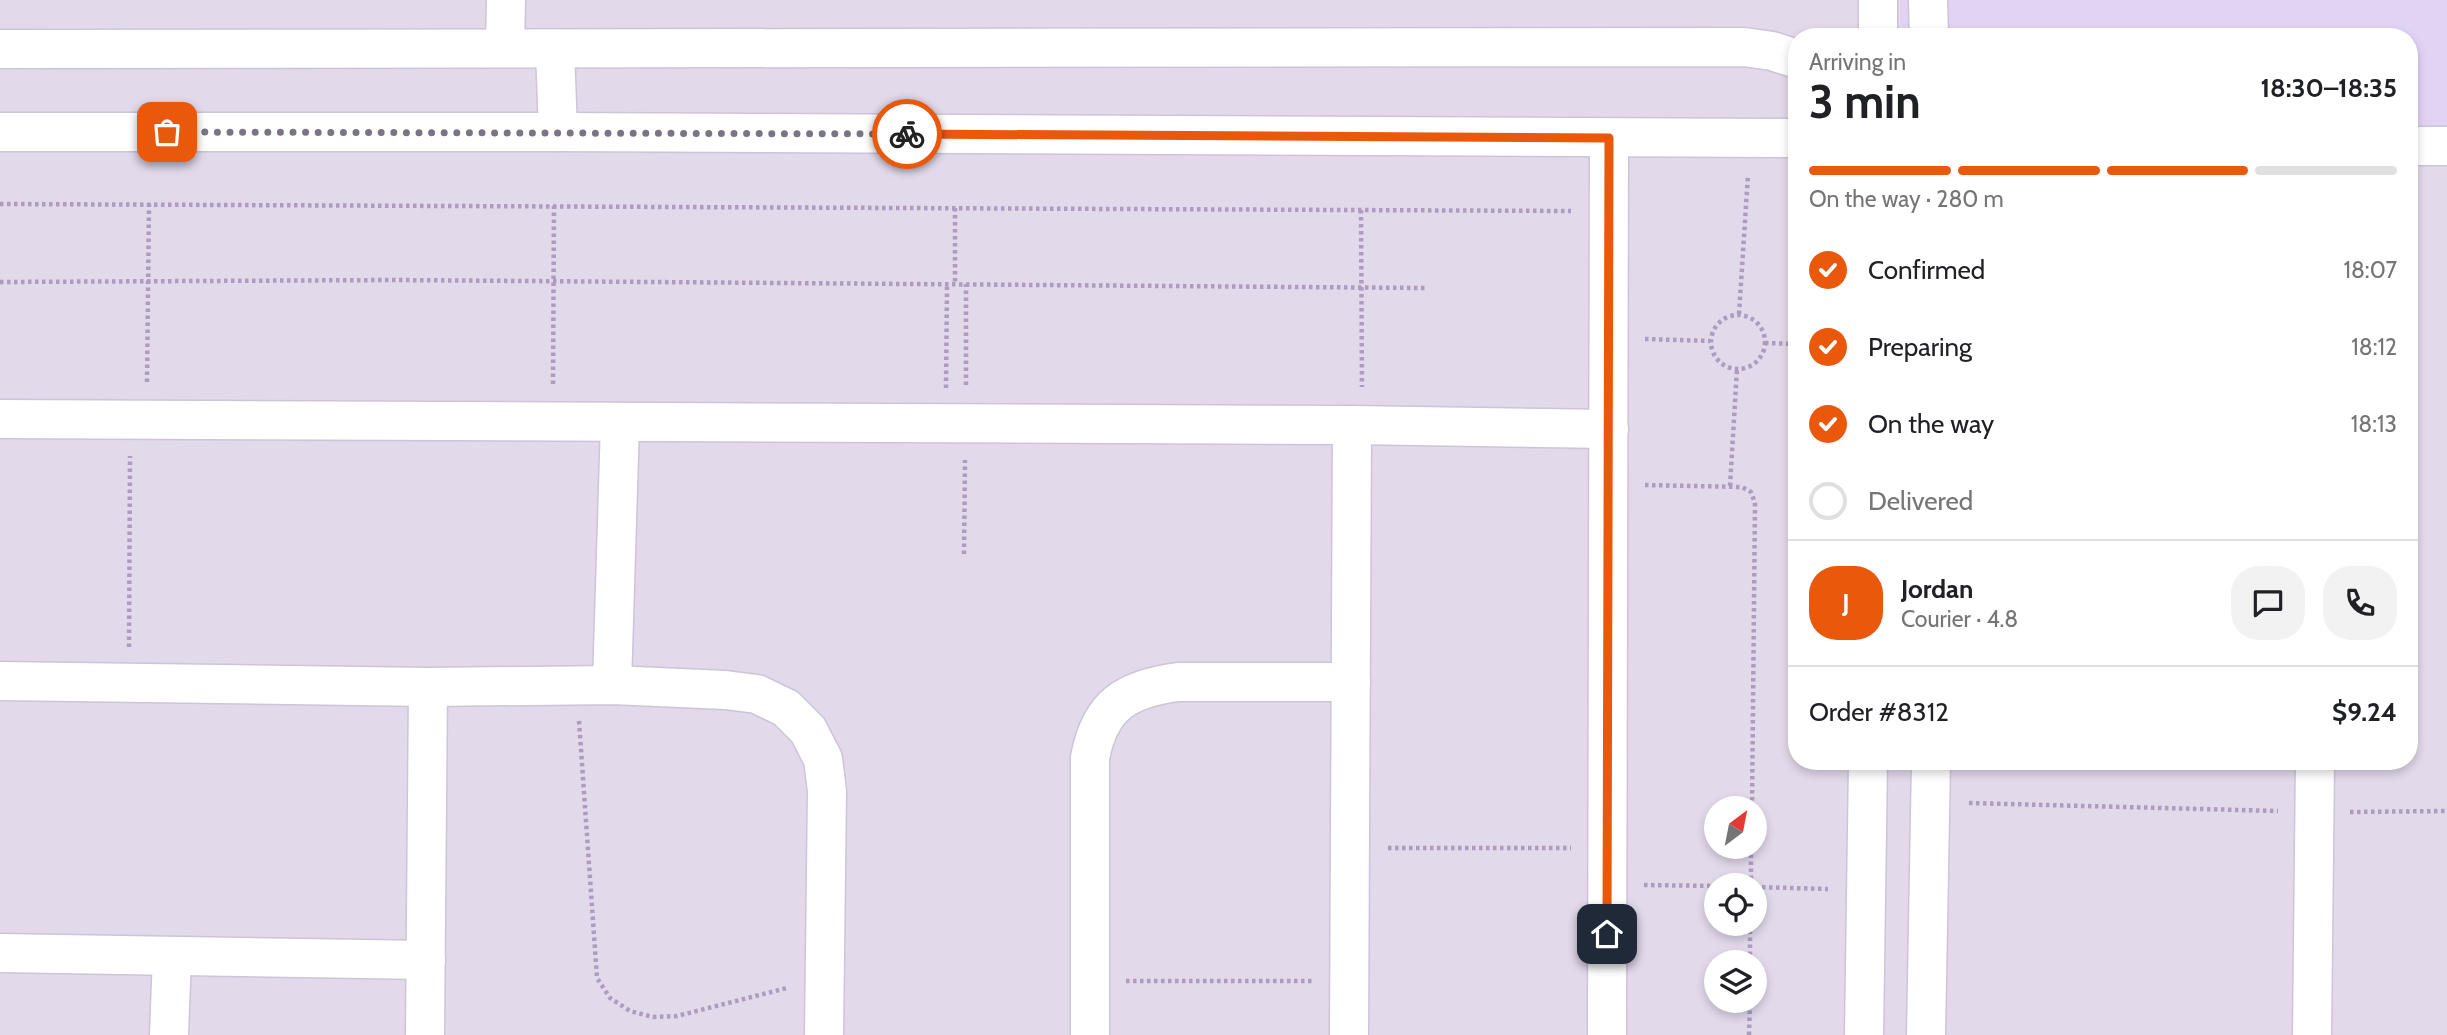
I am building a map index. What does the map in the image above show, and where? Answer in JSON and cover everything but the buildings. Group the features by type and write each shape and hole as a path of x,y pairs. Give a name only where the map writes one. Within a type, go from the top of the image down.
{"street":[{"path":"505,48 506,0"},
{"path":"1878,0 1878,28"},
{"path":"1928,0 1929,28"},
{"path":"0,49 1744,47 1788,56"},
{"path":"555,48 558,132"},
{"path":"0,132 1788,138"},
{"path":"1606,1035 1609,138"},
{"path":"2418,146 2447,146"},
{"path":"0,419 1357,425 1609,429"},
{"path":"594,685 620,423"},
{"path":"1349,1035 1351,682 1357,425"},
{"path":"0,681 428,687 594,685 757,694 786,708 808,730 823,759 827,792 824,1035"},
{"path":"1090,1035 1090,758 1095,733 1108,713 1127,696 1150,686 1178,682 1351,682"},
{"path":"425,1035 428,687"},
{"path":"1864,1035 1868,770"},
{"path":"1926,1035 1930,770"},
{"path":"2312,1035 2315,770"},
{"path":"0,953 426,960"},
{"path":"169,1035 172,956"}],"path":[{"path":"1739,314 1750,138"},
{"path":"0,204 1609,211"},
{"path":"129,683 138,420 148,282 149,204"},
{"path":"553,422 554,206"},
{"path":"955,208 955,285"},
{"path":"1357,425 1362,288 1361,210"},
{"path":"0,282 554,281 1426,288"},
{"path":"946,424 947,285"},
{"path":"1739,314 1758,323 1764,332 1765,343 1763,354 1756,362 1748,368 1737,369 1726,367 1718,360 1710,341 1719,321 1739,314"},
{"path":"1610,337 1710,341"},
{"path":"1765,343 1788,344"},
{"path":"1730,485 1737,369"},
{"path":"1609,484 1730,485 1742,486 1751,492 1755,502 1752,796"},
{"path":"594,685 597,978 610,998 630,1011 653,1017 677,1016 825,979"},
{"path":"1931,802 2314,812 2447,811"},
{"path":"1350,848 1607,866 1704,884"},
{"path":"1767,886 1867,890"},
{"path":"1090,981 1349,981"},
{"path":"1749,1035 1750,1013"}],"shaded area":[{"path":"0,0 1901,0 1901,28 1788,28 1788,770 2418,770 2418,136 2447,136 2447,1035 0,1035"},
{"path":"1901,0 2447,0 2447,136 2418,136 2418,28 1901,28"}],"way so far":[{"path":"167,132 907,134"}],"route":[{"path":"907,134 1609,138 1607,934"}]}
